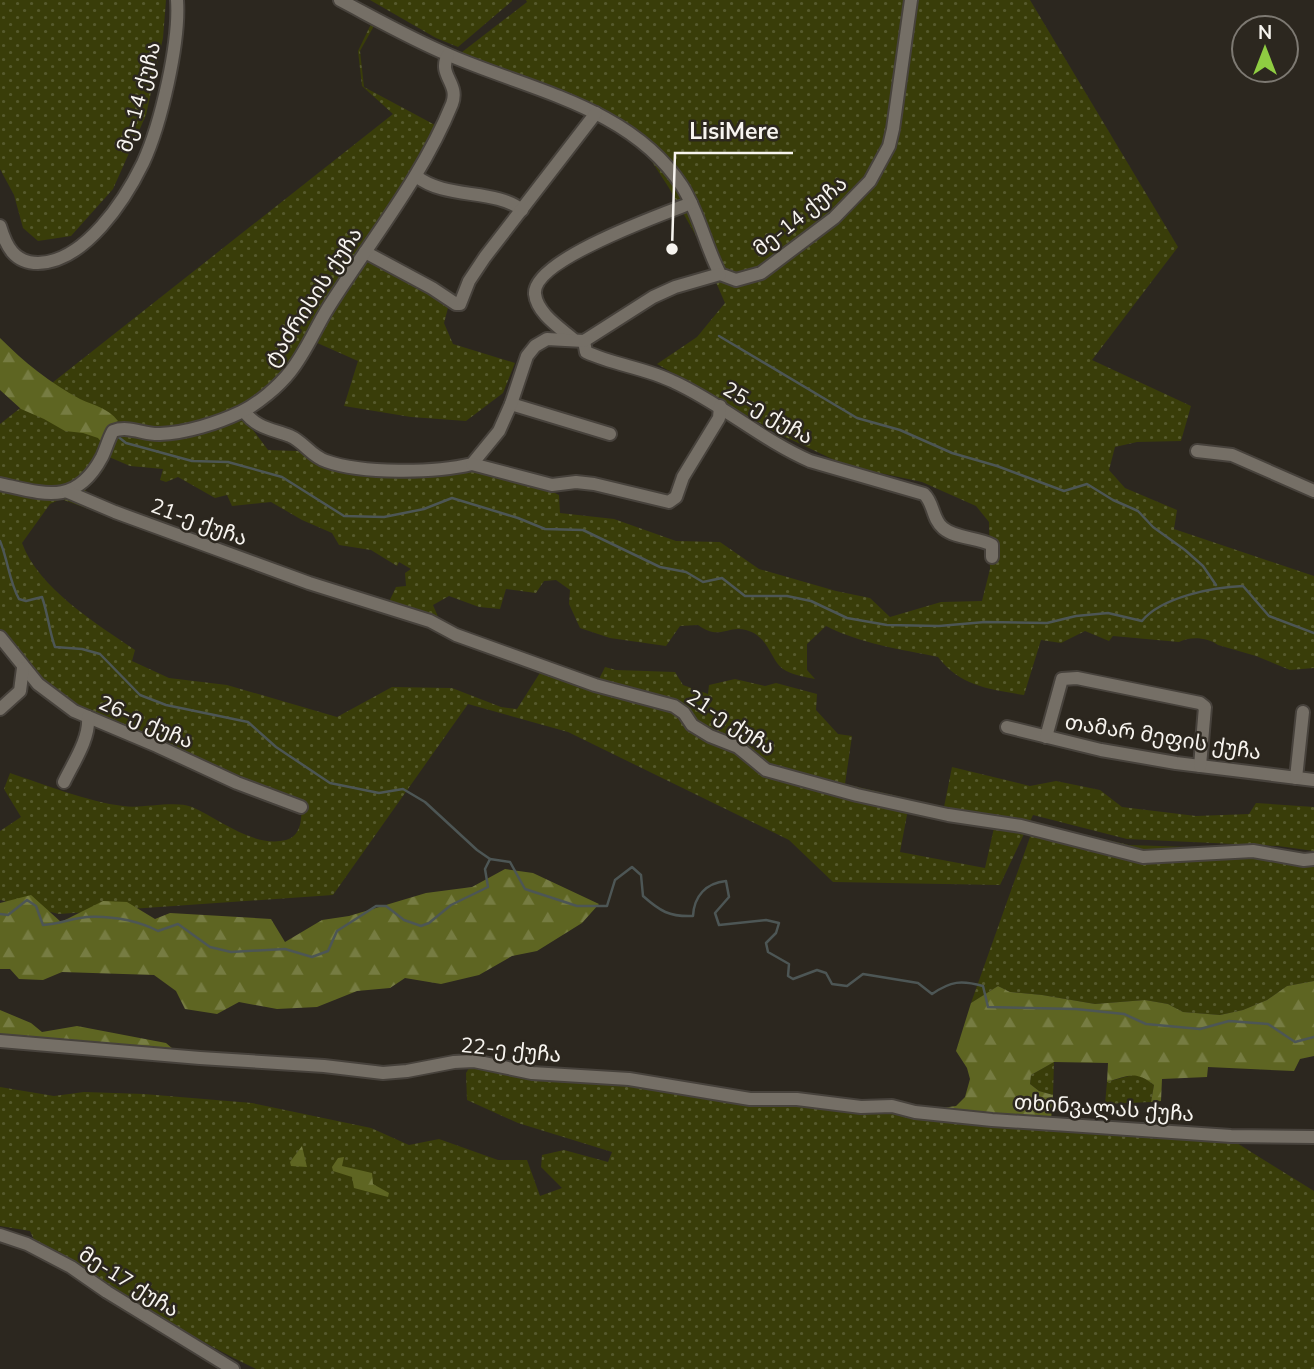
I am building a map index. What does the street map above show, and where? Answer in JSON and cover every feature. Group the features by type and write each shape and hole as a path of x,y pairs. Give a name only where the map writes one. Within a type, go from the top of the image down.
{"street":[{"name":"მე-14 ქუჩა","path":"0,226 10,252 19,259 41,263 71,253 105,222 130,187 152,139 163,102 175,37 177,0"},
{"path":"340,0 448,55 596,113 638,139 662,161 681,185 720,274"},
{"name":"მე-14 ქუჩა","path":"578,340 664,291 720,274 736,280 761,273 834,218 878,169 893,129 911,0"},
{"name":"ტაძრისის ქუჩა","path":"68,492 78,487 96,467 113,431 120,429 158,434 199,426 244,411 289,374 327,309 416,176 453,102 451,81 444,71 444,62 448,55"},
{"path":"365,252 458,305 469,281 485,257 596,113"},
{"path":"416,176 444,189 506,201 522,210"},
{"path":"578,340 541,309 534,291 536,285 560,264 594,242 691,204"},
{"path":"471,464 499,431 527,356 535,346 547,339 578,340"},
{"name":"25-ე ქუჩა","path":"578,340 586,352 656,374 720,406 792,453 810,461 924,494 944,529 992,545 992,557"},
{"path":"511,404 610,433"},
{"path":"244,411 262,428 299,440 311,453 325,461 419,471 471,464 552,485 576,482 594,484 669,502 676,497 683,477 719,418 720,406"},
{"path":"1197,451 1232,455 1314,491"},
{"path":"0,484 45,493 68,492"},
{"name":"21-ე ქუჩა","path":"68,492 115,512 309,583 430,621 456,635 595,684 674,706 684,713 692,725 710,736 738,747 766,770 948,814 1021,826 1143,857 1253,851 1304,860 1314,859"},
{"name":"26-ე ქუჩა","path":"0,637 23,668 52,696 88,717 237,783 301,807"},
{"path":"0,709 20,691 23,668"},
{"path":"1046,737 1062,679 1077,678 1200,703 1205,707 1200,766"},
{"path":"1296,778 1303,712"},
{"path":"64,782 85,738 89,725 88,717"},
{"name":"თამარ მეფის ქუჩა","path":"1007,727 1101,750 1314,780"},
{"name":"22-ე ქუჩა","path":"0,1041 383,1073 407,1072 454,1062 474,1062 532,1073 628,1079 750,1099 797,1099 861,1107 892,1106"},
{"name":"თხინვალას ქუჩა","path":"892,1106 915,1112 992,1120 1231,1136 1314,1137"},
{"name":"მე-17 ქუჩა","path":"0,1235 27,1244 71,1267 233,1369"}],"green space":[{"path":"0,0 166,0 163,38 146,115 113,189 71,236 38,241 23,228 14,195 0,169"},
{"path":"370,0 512,1 458,47 436,38"},
{"path":"526,0 1030,0 1178,247 1092,360 1191,406 1181,441 1137,442 1115,447 1109,470 1125,488 1177,510 1174,529 1314,576 1314,668 1290,670 1198,638 1179,642 1113,636 1109,641 1085,631 1061,643 1041,640 1024,695 966,681 938,657 867,642 826,626 807,644 807,670 815,679 783,669 765,643 746,630 712,632 698,625 680,626 666,646 610,638 580,628 569,604 570,590 556,580 544,581 536,593 506,589 500,609 479,607 449,596 433,605 439,619 485,643 599,679 605,667 616,670 675,672 683,685 708,694 709,685 735,679 765,686 776,683 817,694 816,710 838,734 852,736 845,784 910,799 900,852 985,868 996,819 944,807 952,767 1030,786 1056,781 1100,790 1122,807 1196,816 1249,814 1256,803 1314,807 1314,851 1278,846 1127,839 1033,815 1000,885 833,882 789,840 568,732 468,704 333,895 59,914 0,900 0,831 21,817 4,789 10,773 110,804 131,807 185,805 261,840 286,840 295,835 300,825 301,804 178,756 77,706 31,670 0,632 0,424 393,114 362,86 358,51 372,22 453,59 527,2","holes":["375,24 482,73 599,120 647,154 696,236 725,303 697,337 657,364 777,433 847,466 922,482 976,506 989,522 990,569 982,601 941,602 890,617 870,598 759,569 720,542 676,541 614,519 560,513 559,495 520,476 487,470 372,474 313,462 298,451 268,450 241,414 315,342 358,361 344,406 411,417 466,421 503,393 515,363 453,344 444,323 449,304 360,251 398,193 435,125 364,87 360,51","109,457 130,466 163,469 160,480 166,482 178,477 215,498 227,495 232,506 271,502 332,533 339,545 371,550 397,566 399,562 411,569 405,573 406,586 396,587 389,602 384,604 175,529 87,494 85,488 88,481 103,471","61,499 268,574 427,623 543,668 517,709 501,707 452,688 392,687 337,717 227,685 169,678 132,661 135,650 70,604 41,575 30,559 22,543 50,504"]},
{"path":"0,338 48,379 80,399 106,410 118,421 110,426 102,443 98,438 83,433 65,431 21,409 0,390"},
{"path":"1035,823 1129,845 1276,850 1314,856 1314,981 1287,986 1267,1000 1243,1010 1220,1015 1183,1012 1168,1004 1145,1000 1095,1004 1010,992 998,986 971,1003"},
{"path":"505,869 533,873 599,904 582,923 537,951 512,956 479,975 441,984 405,978 390,988 357,991 317,1007 277,1009 239,1002 217,1014 185,1009 176,991 154,975 62,972 43,980 19,979 10,969 0,969 0,903 31,895 61,922 103,901 127,902 155,919 170,913 271,919 285,942 322,920 349,916 426,893 472,887"},
{"path":"1314,981 1314,1056 1300,1059 1294,1071 1208,1067 1207,1077 1162,1079 1161,1101 1151,1102 1154,1085 1142,1077 1126,1076 1107,1082 1108,1063 1054,1062 1031,1075 1030,1084 1039,1091 1053,1095 1051,1120 928,1110 956,1106 965,1097 970,1079 967,1068 956,1051 971,1003 998,986 1010,992 1095,1004 1145,1000 1168,1004 1183,1012 1220,1015 1243,1010 1267,1000 1287,986"},
{"path":"0,1010 31,1023 42,1032 77,1026 166,1043 173,1049 0,1038"},
{"path":"1054,1062 1053,1095 1039,1091 1030,1084 1031,1075"},
{"path":"471,1065 506,1075 641,1085 747,1105 823,1106 1232,1140 1314,1191 1314,1369 256,1369 199,1340 116,1291 34,1240 30,1231 0,1226 0,1087 54,1096 84,1092 144,1094 252,1103 371,1128 409,1145 439,1139 498,1160 527,1160 540,1196 562,1188 541,1167 542,1155 564,1150 608,1162 612,1152 518,1123 467,1100 466,1073"},
{"path":"1141,1075 1154,1085 1151,1102 1105,1104 1107,1082"},
{"path":"302,1146 307,1167 291,1166 290,1162"},
{"path":"344,1157 342,1166 372,1173 373,1184 389,1193 388,1197 354,1188 352,1177 333,1171 332,1167 338,1158"}],"waterway":[{"path":"719,336 857,418 900,430 952,453 997,466 1064,491 1087,484 1138,511 1153,527 1203,566 1216,585"},
{"path":"116,435 126,443 192,461 228,462 282,477 344,516 384,517 424,509 452,498 545,529 583,530 660,567 686,572 703,582 722,578 745,596 787,596 811,601 847,618 887,625 1047,623 1076,616 1108,613 1142,621 1162,606 1189,595 1243,586 1269,616 1314,633"},
{"path":"0,541 19,599 26,601 42,597 55,647 82,649 100,654 140,695 166,705 248,722 276,747 330,783 379,793 403,789 425,802 490,859"},
{"path":"0,914 8,915 27,900 36,906 43,925 96,917 132,921 158,931 178,924 210,947 231,952 285,949 312,957 328,951 337,931 376,906 386,906 404,920 421,926 429,923 451,905 488,887 485,869 490,859 510,862 525,889 577,906 607,906 615,880 632,867 641,875 643,896 660,909 677,915 693,916 696,902 702,892 713,884 726,881 729,897 715,913 719,925 766,920 779,923 776,933 766,943 768,952 789,964 788,976 793,979 817,970 826,973 832,984 847,986 863,974 918,983 932,994 951,984 968,983 983,986 988,1007 1076,1009 1124,1014 1146,1024 1200,1029 1229,1021 1268,1024 1295,1042 1314,1037"}],"place":[{"name":"LisiMere","path":"672,249"}]}
